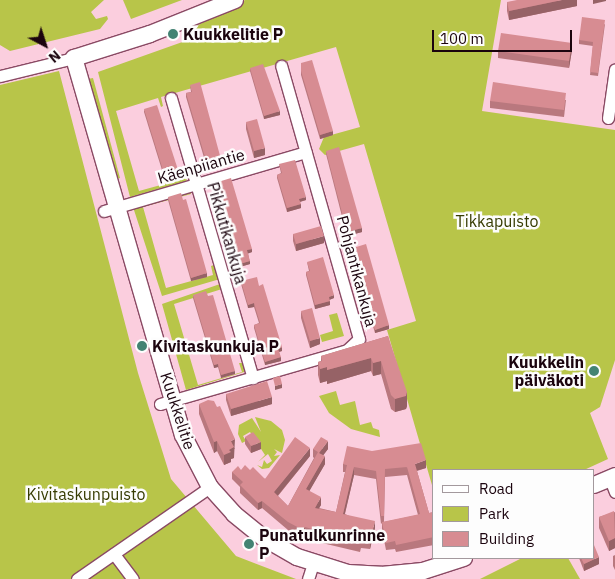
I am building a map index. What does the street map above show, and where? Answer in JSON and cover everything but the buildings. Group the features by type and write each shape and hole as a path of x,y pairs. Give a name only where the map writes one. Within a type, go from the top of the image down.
{"street":[{"path":"0,76 74,58 150,34 236,0"},
{"name":"Kuukkelitie","path":"74,58 110,209 167,402 210,487 246,526 282,549 311,571 394,575 423,572 461,559"},
{"name":"Pohjantikankuja","path":"167,402 351,349 359,339 281,66"},
{"path":"608,118 615,69"},
{"name":"Pikkutikankuja","path":"171,98 253,378"},
{"name":"Käenpiiantie","path":"110,209 306,152"},
{"path":"595,485 613,482"},
{"path":"77,579 210,487"},
{"path":"114,554 133,579"}],"green space":[{"path":"0,0 104,0 91,12 96,19 107,16 108,19 100,29 10,51 0,45"},
{"path":"123,0 182,0 131,19"},
{"name":"Tikkapuisto","path":"245,0 501,0 482,111 615,130 615,360 600,407 590,413 608,459 586,469 432,469 432,485 387,330 416,321 364,144 325,155 319,149 324,137 360,127 336,47 161,97 163,106 161,107 158,98 116,111 139,191 186,178 183,167 187,167 188,175 186,181 130,197 98,72 188,40 185,32"},
{"name":"Kivitaskunpuisto","path":"59,71 138,373 171,479 236,556 296,579 0,579 0,85"},
{"path":"93,78 120,178 114,180 88,79"},
{"path":"190,190 191,194 143,207 166,288 213,275 211,266 214,265 220,279 162,296 133,207"},
{"path":"220,284 222,289 174,304 198,385 242,372 239,363 244,363 244,372 186,390 162,304"},
{"path":"337,313 344,336 322,342 320,335 333,331 329,315"},
{"path":"336,391 340,405 355,401 360,425 371,422 373,428 379,430 380,437 351,429 329,413 319,396"},
{"path":"255,417 271,421 282,430 285,440 282,453 274,449 277,452 274,456 280,455 269,468 262,469 257,465 262,467 264,460 267,464 272,461 268,454 258,462 265,455 250,432 243,436 246,441 242,443 238,434 239,425 252,418 261,432"},
{"path":"520,559 569,559 580,579 480,579"}],"place":[{"name":"Kuukkelitie P","path":"173,34"},
{"name":"Kivitaskunkuja P","path":"142,346"},
{"name":"Kuukkelin päiväkoti","path":"594,371"},
{"name":"Punatulkunrinne P","path":"249,544"}]}
